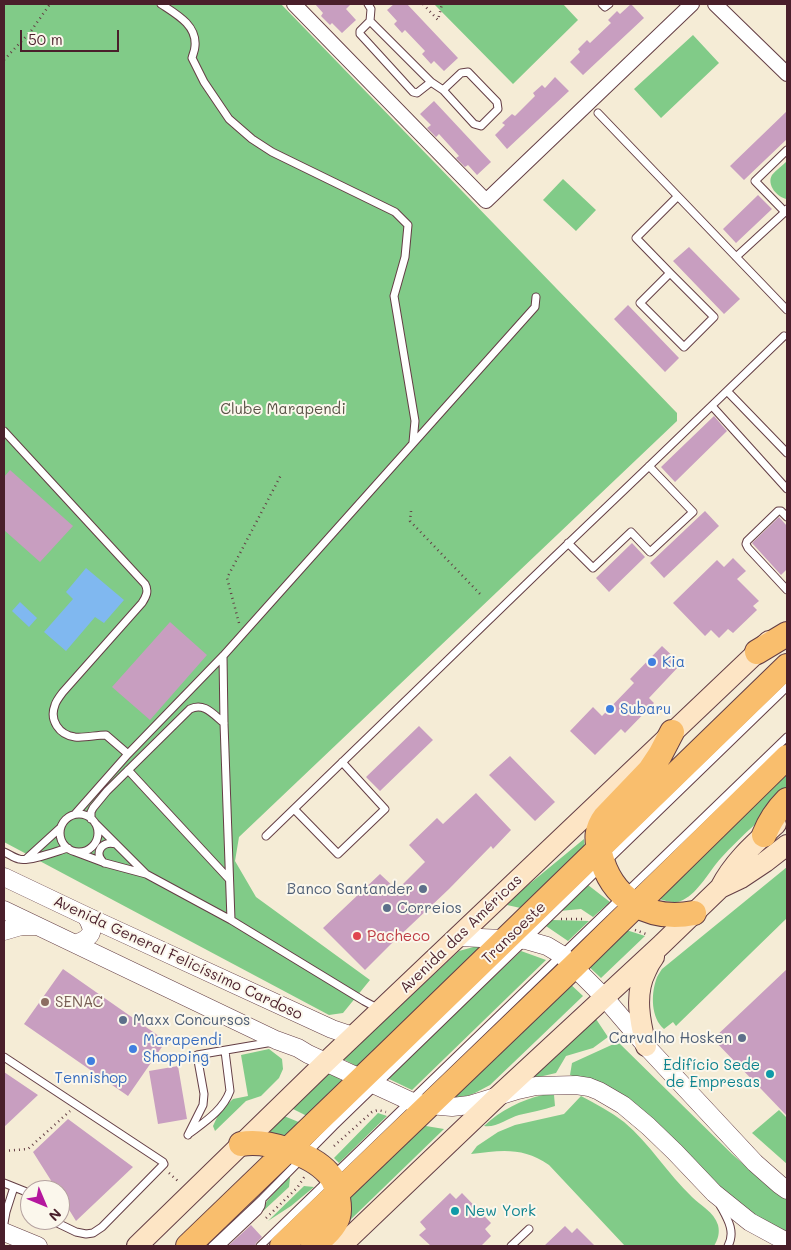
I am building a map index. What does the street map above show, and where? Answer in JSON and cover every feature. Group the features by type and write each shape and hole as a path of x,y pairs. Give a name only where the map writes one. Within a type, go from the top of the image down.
{"highway":[{"path":"757,652 787,634"},
{"path":"188,1246 300,1160 369,1082 601,858 787,666"},
{"path":"672,732 660,756 650,770 601,822 597,839 607,875 630,900 648,911 660,914 681,916 694,913"},
{"path":"277,1240 630,900 787,756"},
{"path":"764,835 770,820 787,800"},
{"path":"242,1144 272,1146 300,1160 324,1168 335,1185 340,1210 335,1224 313,1246"}],"main road":[{"name":"Avenida das Américas","path":"137,1246 380,1010 787,623"},
{"path":"348,1243 497,1097 720,888 736,863 787,813"},
{"path":"720,888 741,878 787,845"},
{"path":"646,1046 640,1014 640,996 645,972 661,945"}],"street":[{"path":"294,4 486,201 692,4"},
{"path":"715,4 787,74"},
{"name":"Avenida General Felicíssimo Cardoso","path":"4,877 353,1036"},
{"name":"Avenida General Felicíssimo Cardoso","path":"4,910 276,1040 298,1048 369,1082 419,1103"},
{"path":"76,944 85,940 91,933 92,926 86,916"},
{"path":"4,931 21,926 36,926"},
{"path":"458,937 516,940 547,946 568,961 604,997 646,1046 755,1163 787,1190"},
{"path":"419,1103 452,1106 469,1105 536,1086 576,1085 589,1087 623,1105 676,1152 714,1193 750,1222 787,1242"},
{"path":"4,1232 38,1246"}],"lane":[{"path":"161,4 180,16 190,27 195,36 192,58 204,82 229,119 252,139 272,152 395,212 408,224 405,257 394,296 415,421 413,442"},
{"path":"368,4 371,9 370,21 360,31 360,34 413,92 417,93 431,82"},
{"path":"602,4 605,7 609,4"},
{"path":"370,21 431,82 444,90 474,124 481,126 498,109 497,102 468,72 461,72 444,90"},
{"path":"598,113 787,310"},
{"path":"736,258 786,210 755,181 787,150"},
{"path":"670,273 640,303 684,347 714,316 636,238 677,197"},
{"path":"75,814 128,754 223,656 535,307 536,297"},
{"path":"266,836 786,335"},
{"path":"727,391 787,453"},
{"path":"712,406 787,489"},
{"path":"4,432 147,588 146,598 63,692 54,705 54,722 62,732 74,737 106,734 128,754"},
{"path":"568,543 593,568 630,532 650,552 693,512 649,466"},
{"path":"787,517 781,511 778,511 746,544 787,590"},
{"path":"223,656 231,920"},
{"path":"601,858 787,687"},
{"path":"4,852 17,858 25,859 70,850 85,851 94,844 97,838 98,832 92,820 91,812 93,808 107,791 190,709 196,706 202,707 224,723"},
{"path":"630,900 787,737"},
{"path":"294,809 338,854 385,809 342,762"},
{"path":"128,770 229,879"},
{"path":"25,859 60,827 68,817 81,814 88,816 146,874"},
{"path":"60,827 60,839 70,850 105,864 146,874 231,920 380,1010"},
{"path":"105,864 99,854 100,848 110,842 116,844"},
{"path":"225,1051 229,1095 214,1114 188,1135 203,1105 204,1094 197,1055 269,1044 276,1040"},
{"path":"4,1057 164,1164 93,1234 76,1232 70,1229"},
{"path":"212,1246 300,1160"},
{"path":"4,1183 20,1189"},
{"path":"4,1223 14,1187"},
{"path":"714,1193 732,1228 732,1238 728,1246"},
{"path":"221,1246 258,1211 262,1199"},
{"path":"511,1246 529,1229"},
{"path":"258,1246 264,1239 277,1240"}],"path":[{"path":"4,60 31,31 50,4"},
{"path":"423,4 438,20 442,4"},
{"path":"240,624 227,578 281,475"},
{"path":"411,511 410,521 480,595"},
{"path":"557,919 592,920"},
{"path":"4,1152 28,1149 76,1105"},
{"path":"334,1146 372,1112 378,1110 393,1113"},
{"path":"261,1223 297,1188 300,1160"},
{"path":"163,1166 178,1182"}],"green space":[{"name":"Clube Marapendi","path":"4,4 281,4 677,413 677,421 239,837 235,861 256,897 370,980 343,1013 329,1015 4,842"},
{"path":"434,4 563,4 578,20 513,84"},
{"path":"693,35 719,63 661,118 634,89"},
{"path":"787,161 787,199 777,194 772,187 771,179 772,175"},
{"path":"563,179 596,210 576,231 543,200"},
{"path":"787,769 787,794 729,850 694,892 683,900 676,902 668,902 653,897"},
{"path":"584,839 585,850 525,909 507,905 516,895"},
{"path":"787,867 787,918 676,1026 673,1022 664,1029 654,1013 653,1006 653,992 656,980 662,969"},
{"path":"588,885 610,902 593,917 581,909 559,911"},
{"path":"552,920 589,921 568,941 546,926"},
{"path":"620,928 645,936 601,978 585,963"},
{"path":"477,946 481,950 360,1068 343,1059 459,951"},
{"path":"521,951 546,960 412,1090 387,1078"},
{"path":"567,981 583,996 490,1085 462,1098 448,1096"},
{"path":"594,1016 608,1037 593,1048 566,1056 556,1073 526,1080"},
{"path":"618,1042 732,1154 760,1179 787,1196 787,1234 761,1221 578,1078 570,1075 572,1063"},
{"path":"269,1049 282,1059 283,1069 279,1078 261,1096 246,1101 215,1131 213,1126 220,1111 233,1099 248,1096 241,1055"},
{"path":"331,1070 344,1083 309,1117 291,1108"},
{"path":"543,1095 554,1095 555,1106 519,1115 493,1126 484,1126 512,1106"},
{"path":"581,1096 609,1111 624,1122 683,1188 710,1213 716,1220 719,1228 717,1241 714,1246 625,1246 549,1165 539,1159 512,1151 471,1154 477,1146 498,1132 515,1125 564,1114"},
{"path":"779,1110 787,1118 787,1164 752,1133"},
{"path":"378,1113 387,1116 339,1163 334,1158"},
{"path":"284,1116 301,1123 280,1144 264,1135"},
{"path":"420,1125 444,1129 345,1225 347,1193"},
{"path":"289,1176 289,1187 261,1213 267,1201"},
{"path":"304,1186 314,1187 291,1206 268,1221"}],"water":[{"path":"86,568 124,600 104,623 95,617 66,651 44,632 73,599 66,592"},
{"path":"20,602 37,618 29,627 12,611"}],"building":[{"path":"315,4 351,4 346,9 356,20 342,33 321,16 323,13"},
{"path":"394,4 407,4 458,58 444,71 434,61 431,64 422,54 425,51 405,30 402,33 394,24 397,21 387,10"},
{"path":"631,4 644,18 583,75 570,62 580,52 578,49 587,40 590,43 611,23 608,20 617,11 620,14"},
{"path":"555,77 569,91 507,149 495,135 505,125 502,123 512,114 515,116 535,96 533,93 542,85 545,88"},
{"path":"434,101 491,162 477,175 468,165 465,167 456,158 459,156 439,134 436,137 427,128 431,125 420,114"},
{"path":"787,111 787,139 744,180 730,166"},
{"path":"758,195 772,209 736,243 723,229"},
{"path":"689,247 740,299 724,314 673,261"},
{"path":"628,305 679,358 665,372 614,319"},
{"path":"714,416 727,431 675,482 661,467"},
{"path":"10,470 73,526 40,562 4,530 4,477"},
{"path":"705,511 719,526 664,578 650,563"},
{"path":"779,517 787,526 787,569 781,575 752,543"},
{"path":"632,543 645,557 609,592 596,578"},
{"path":"733,558 746,571 737,579 759,601 753,606 757,610 733,633 728,629 719,638 711,630 705,636 673,603 717,560 724,567"},
{"path":"170,622 207,655 150,720 112,687"},
{"path":"662,646 681,664 649,698 654,703 625,733 621,729 595,755 570,731 593,707 602,716 634,683 630,679"},
{"path":"419,726 433,740 380,791 366,777"},
{"path":"510,756 555,802 535,821 489,775"},
{"path":"476,793 511,830 493,849 491,846 365,970 323,928 380,874 397,890 425,862 409,845 437,818 443,824"},
{"path":"63,969 166,1041 128,1096 24,1024"},
{"name":"Edifício Sede de Empresas","path":"787,969 787,1116 713,1039"},
{"path":"178,1066 187,1119 158,1124 149,1071"},
{"path":"4,1072 38,1095 4,1127"},
{"path":"68,1119 133,1167 76,1221 70,1211 70,1180 51,1180 33,1152"},
{"name":"New York","path":"450,1193 456,1199 462,1193 491,1223 485,1229 491,1236 481,1246 431,1246 419,1235 426,1229 420,1222"},
{"path":"251,1225 262,1237 255,1246 228,1246"},
{"path":"565,1226 572,1233 577,1228 595,1246 544,1246"}],"place":[{"name":"Kia","path":"652,662"},
{"name":"Subaru","path":"610,709"},
{"name":"Banco Santander","path":"423,889"},
{"name":"Correios","path":"387,908"},
{"name":"Pacheco","path":"357,936"},
{"name":"SENAC","path":"45,1002"},
{"name":"Maxx Concursos","path":"123,1020"},
{"name":"Carvalho Hosken","path":"742,1038"},
{"name":"Marapendi Shopping","path":"133,1049"},
{"name":"Tennishop","path":"91,1061"},
{"name":"Edifício Sede de Empresas","path":"770,1074"},
{"name":"New York","path":"455,1211"}]}
